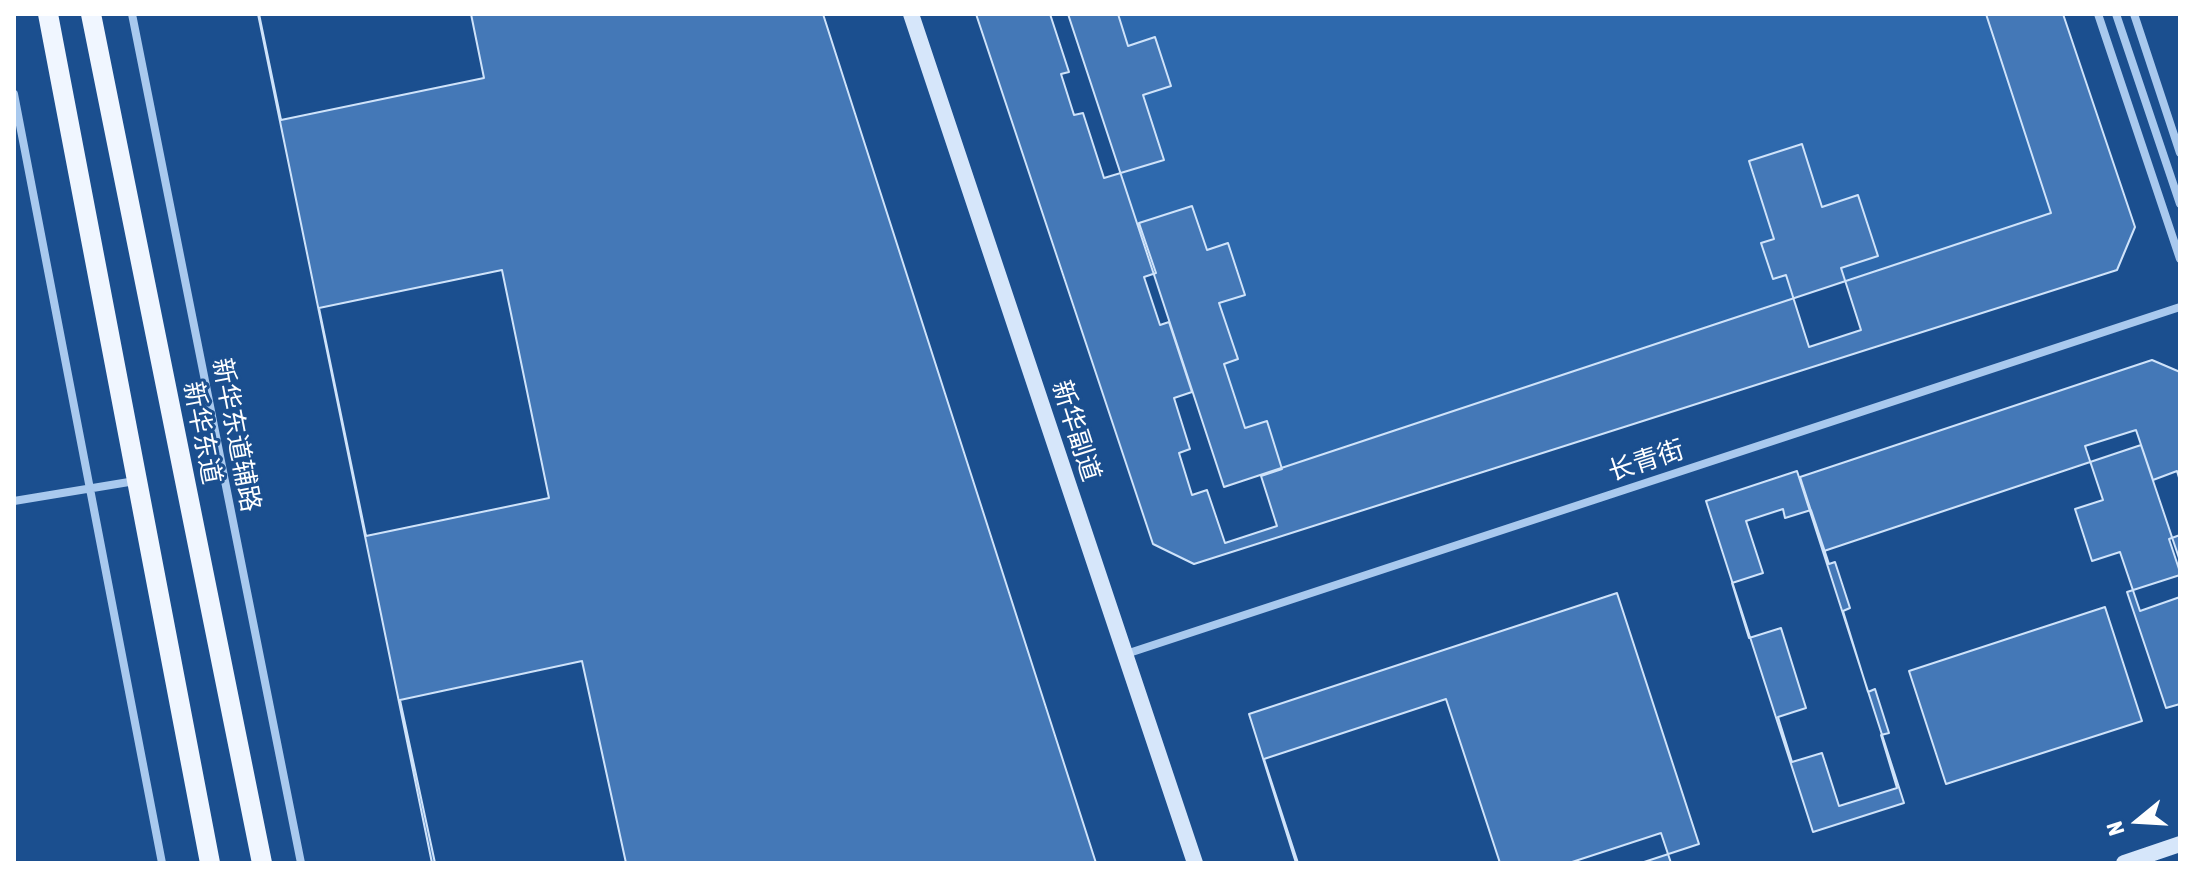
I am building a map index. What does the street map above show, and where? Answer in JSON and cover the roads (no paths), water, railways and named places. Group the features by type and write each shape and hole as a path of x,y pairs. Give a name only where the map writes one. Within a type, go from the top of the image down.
{"main road":[{"path":"48,14 210,863"},
{"name":"新华东道","path":"91,14 262,863"}],"street":[{"name":"新华东道辅路","path":"132,14 301,863"},
{"name":"新华副道","path":"911,14 1195,863"},
{"path":"2098,14 2180,259"},
{"path":"2116,14 2180,204"},
{"path":"2134,14 2180,153"},
{"path":"14,94 162,863"},
{"name":"长青街","path":"1125,654 2180,307"},
{"path":"14,501 138,480"},
{"path":"2124,863 2180,844"}]}
